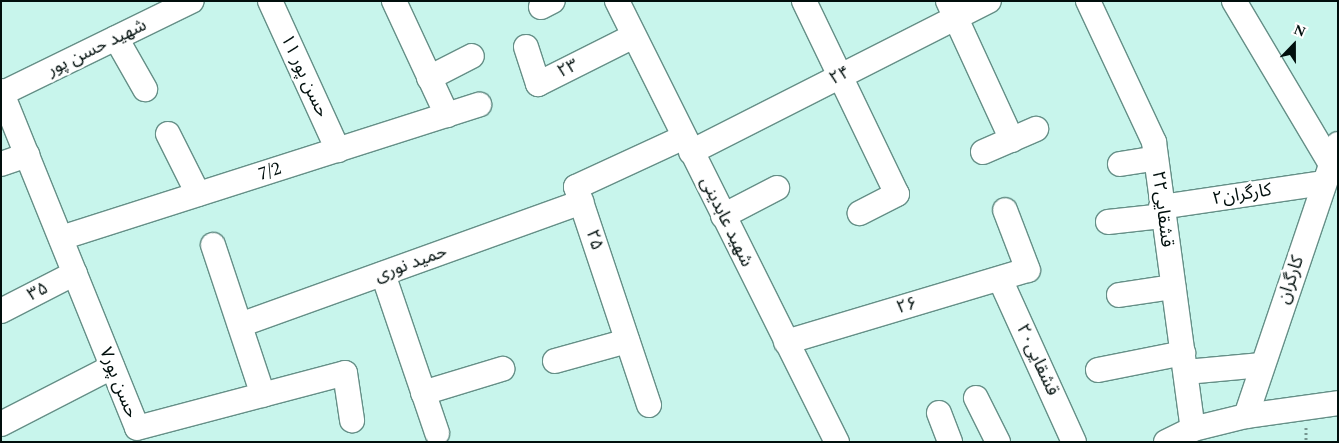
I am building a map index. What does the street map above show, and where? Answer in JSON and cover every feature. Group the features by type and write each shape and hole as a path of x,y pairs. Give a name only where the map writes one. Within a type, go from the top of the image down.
{"street":[{"name":"۱۱ حسن پور","path":"270,1 338,150"},
{"path":"394,1 447,115"},
{"name":"شهید عابدینی","path":"617,1 837,442"},
{"path":"804,1 897,194 860,213"},
{"name":"۲۴","path":"688,144 840,76 952,10 989,1"},
{"name":"۲۲قشقایی","path":"1088,1 1154,142 1161,212 1185,362 1193,429"},
{"path":"1234,1 1332,162"},
{"name":"شهید حسن پور","path":"2,93 184,3"},
{"path":"952,10 1012,140"},
{"name":"۲۳","path":"526,47 538,84 634,36"},
{"path":"116,38 145,89"},
{"path":"430,78 472,56"},
{"name":"حسن پور۷","path":"2,93 137,428 345,373 352,420"},
{"name":"7/2","path":"61,238 479,105"},
{"path":"983,152 1036,130"},
{"path":"168,134 198,194"},
{"name":"۲۵","path":"649,405 576,187 688,144"},
{"path":"1,164 27,155"},
{"path":"1120,164 1156,158"},
{"name":"کارگران۲","path":"1108,222 1161,212 1332,162"},
{"name":"کارگران","path":"1246,416 1332,162"},
{"path":"723,216 777,188"},
{"name":"حمید نوری","path":"240,325 581,202"},
{"name":"۲۶","path":"786,342 1028,270 1005,210"},
{"path":"213,245 262,395"},
{"name":"۳۵","path":"1,311 74,273"},
{"path":"382,274 436,432"},
{"name":"۲۰قشقایی","path":"1000,279 1074,442"},
{"path":"1119,295 1173,287"},
{"path":"555,361 627,341"},
{"path":"1098,370 1185,362 1262,365"},
{"path":"1,424 112,367"},
{"path":"423,394 502,369"},
{"path":"976,398 998,442"},
{"path":"1166,442 1193,429 1246,416 1338,403"},
{"path":"939,413 950,442"}]}
